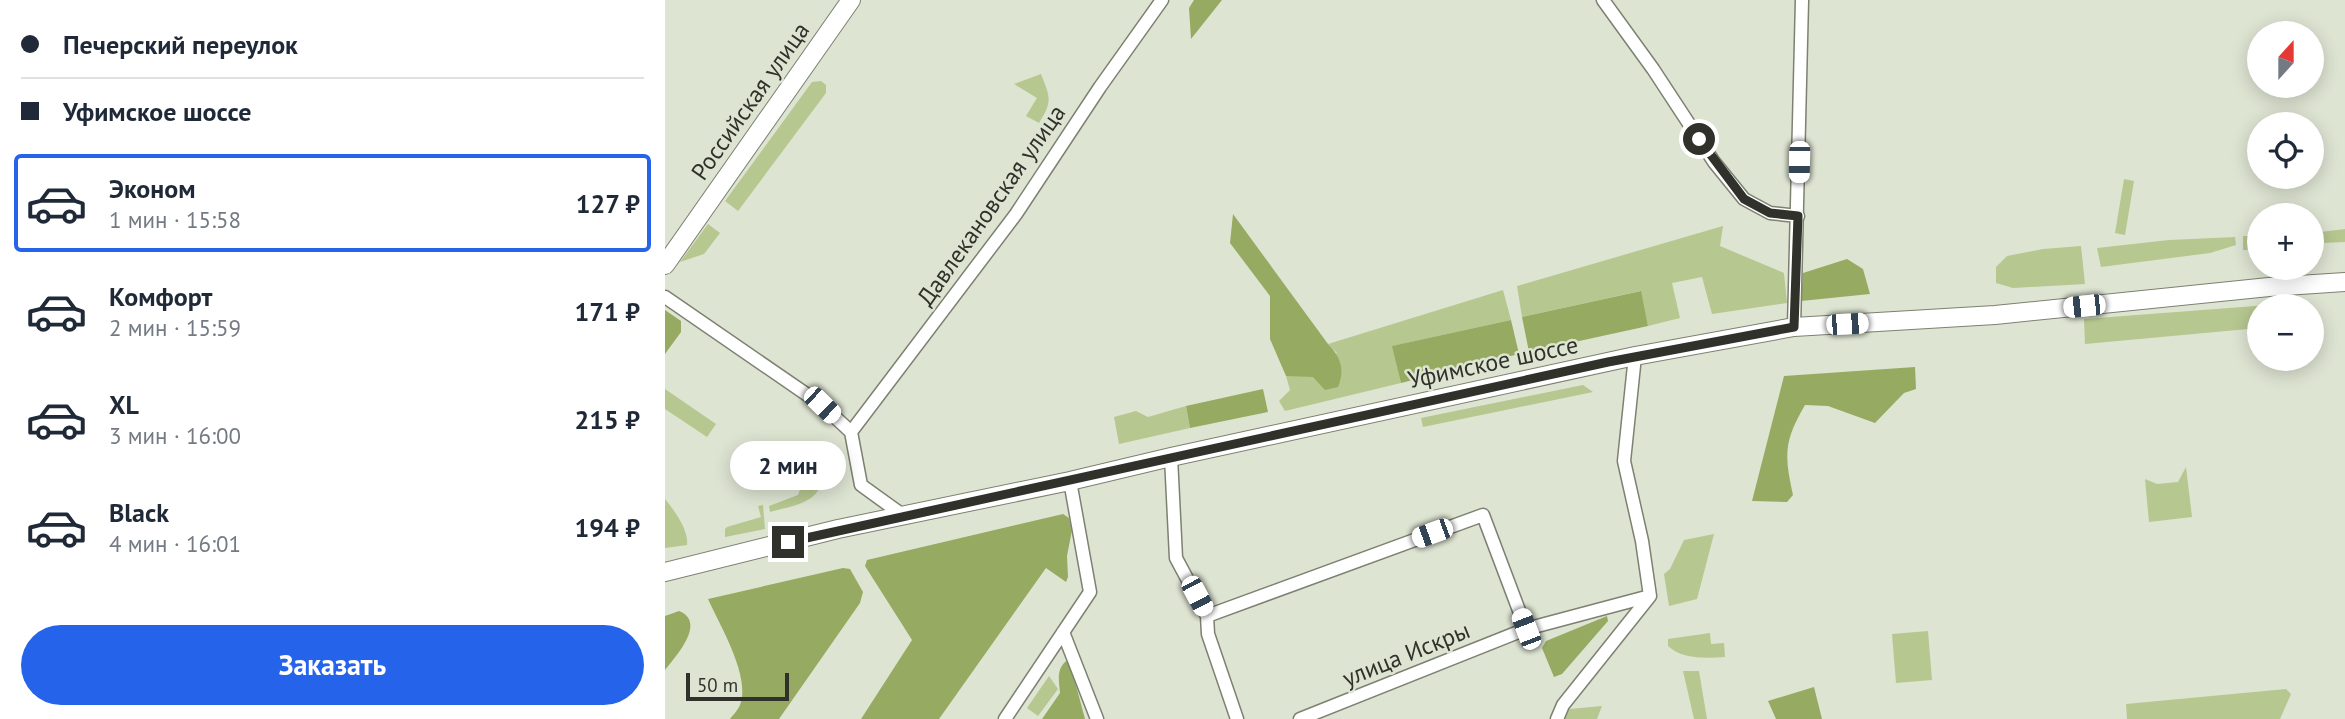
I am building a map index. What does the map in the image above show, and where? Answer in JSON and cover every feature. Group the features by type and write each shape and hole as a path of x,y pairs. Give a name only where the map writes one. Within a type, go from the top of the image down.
{"main road":[{"name":"Российская улица","path":"665,265 851,0"},
{"name":"Уфимское шоссе","path":"665,572 838,529 1070,481 1635,356 1794,327 1995,315 2345,282"}],"street":[{"name":"Давлекановская улица","path":"851,432 1016,214 1100,87 1162,0"},
{"path":"1602,0 1653,69 1714,162 1744,199 1770,213 1798,216"},
{"path":"1794,327 1802,0"},
{"path":"665,297 822,405 851,432 861,485 904,516"},
{"path":"1557,719 1563,705 1650,596 1642,541 1624,461 1635,356"},
{"path":"1171,457 1176,558 1207,616 1208,634 1237,719"},
{"path":"1005,719 1090,592 1070,481"},
{"path":"1207,616 1483,515 1526,629"},
{"name":"улица Искры","path":"1300,719 1526,629 1650,596"},
{"path":"1063,632 1097,719"}],"green space":[{"path":"1194,0 1222,0 1191,39 1189,8"},
{"path":"1041,74 1049,99 1039,123 1026,116 1037,98 1014,84"},
{"path":"821,81 826,85 826,93 738,211 725,201 812,82"},
{"path":"2124,179 2134,181 2125,235 2115,233"},
{"path":"1233,214 1336,354 1341,364 1338,387 1325,390 1313,377 1286,376 1270,339 1270,296 1230,243"},
{"path":"708,224 720,233 704,254 680,262"},
{"path":"1723,226 1720,246 1784,273 1787,303 1712,314 1702,277 1672,283 1680,318 1648,326 1640,291 1522,317 1517,286"},
{"path":"2345,229 2345,242 2324,243 2324,232"},
{"path":"2243,236 2247,236 2247,250 2243,250"},
{"path":"2235,237 2236,245 2210,253 2101,267 2097,248 2169,240"},
{"path":"2081,246 2085,284 2013,288 1996,283 1996,267 2007,256 2043,249"},
{"path":"1847,259 1863,269 1870,294 1801,301 1803,273"},
{"path":"1503,290 1511,320 1393,346 1401,383 1285,411 1279,401 1290,390 1286,376 1313,376 1337,353 1328,344"},
{"path":"1641,291 1648,326 1529,352 1522,317"},
{"path":"2247,307 2247,329 2085,344 2084,319"},
{"path":"665,310 681,321 681,332 665,354"},
{"path":"1511,320 1519,354 1401,383 1392,346"},
{"path":"1915,367 1916,389 1904,393 1875,423 1828,406 1805,405 1793,428 1788,448 1788,469 1793,495 1787,502 1752,501 1784,376"},
{"path":"1583,385 1593,392 1423,427 1421,418"},
{"path":"665,389 716,424 707,437 665,409"},
{"path":"1263,389 1268,412 1190,428 1186,406"},
{"path":"1186,406 1190,428 1119,444 1114,417 1136,411 1148,417"},
{"path":"2186,467 2192,517 2149,522 2145,479 2157,484 2178,482"},
{"path":"806,474 822,477 816,493 803,502 770,512 769,506 798,495"},
{"path":"665,499 683,527 687,545 665,548"},
{"path":"763,505 765,529 725,537 727,527 761,517 758,506"},
{"path":"1063,514 1069,518 1072,530 1066,582 1046,568 939,719 861,719 912,640 865,566 867,560"},
{"path":"1714,534 1697,599 1669,606 1664,574 1670,569 1684,540"},
{"path":"843,568 850,569 863,592 860,603 779,719 730,719 740,705 741,680 733,651 708,599"},
{"path":"679,611 687,616 690,631 682,648 665,670 665,616"},
{"path":"1607,616 1608,621 1562,674 1554,677 1542,648 1546,641"},
{"path":"1928,631 1932,680 1896,683 1892,634"},
{"path":"1710,633 1711,644 1724,643 1725,657 1688,656 1668,646 1668,639"},
{"path":"1066,661 1070,663 1085,719 1042,719 1060,693 1059,672"},
{"path":"1683,671 1699,671 1707,719 1694,719"},
{"path":"1049,676 1058,689 1038,716 1027,708"},
{"path":"1814,687 1822,719 1776,719 1768,701"},
{"path":"2286,689 2291,694 2280,719 2127,719 2126,704"},
{"path":"1602,706 1597,719 1564,719 1566,711 1570,709"}],"route":[{"path":"788,542 1608,362 1794,327 1798,216 1770,213 1744,199 1699,139"}]}
